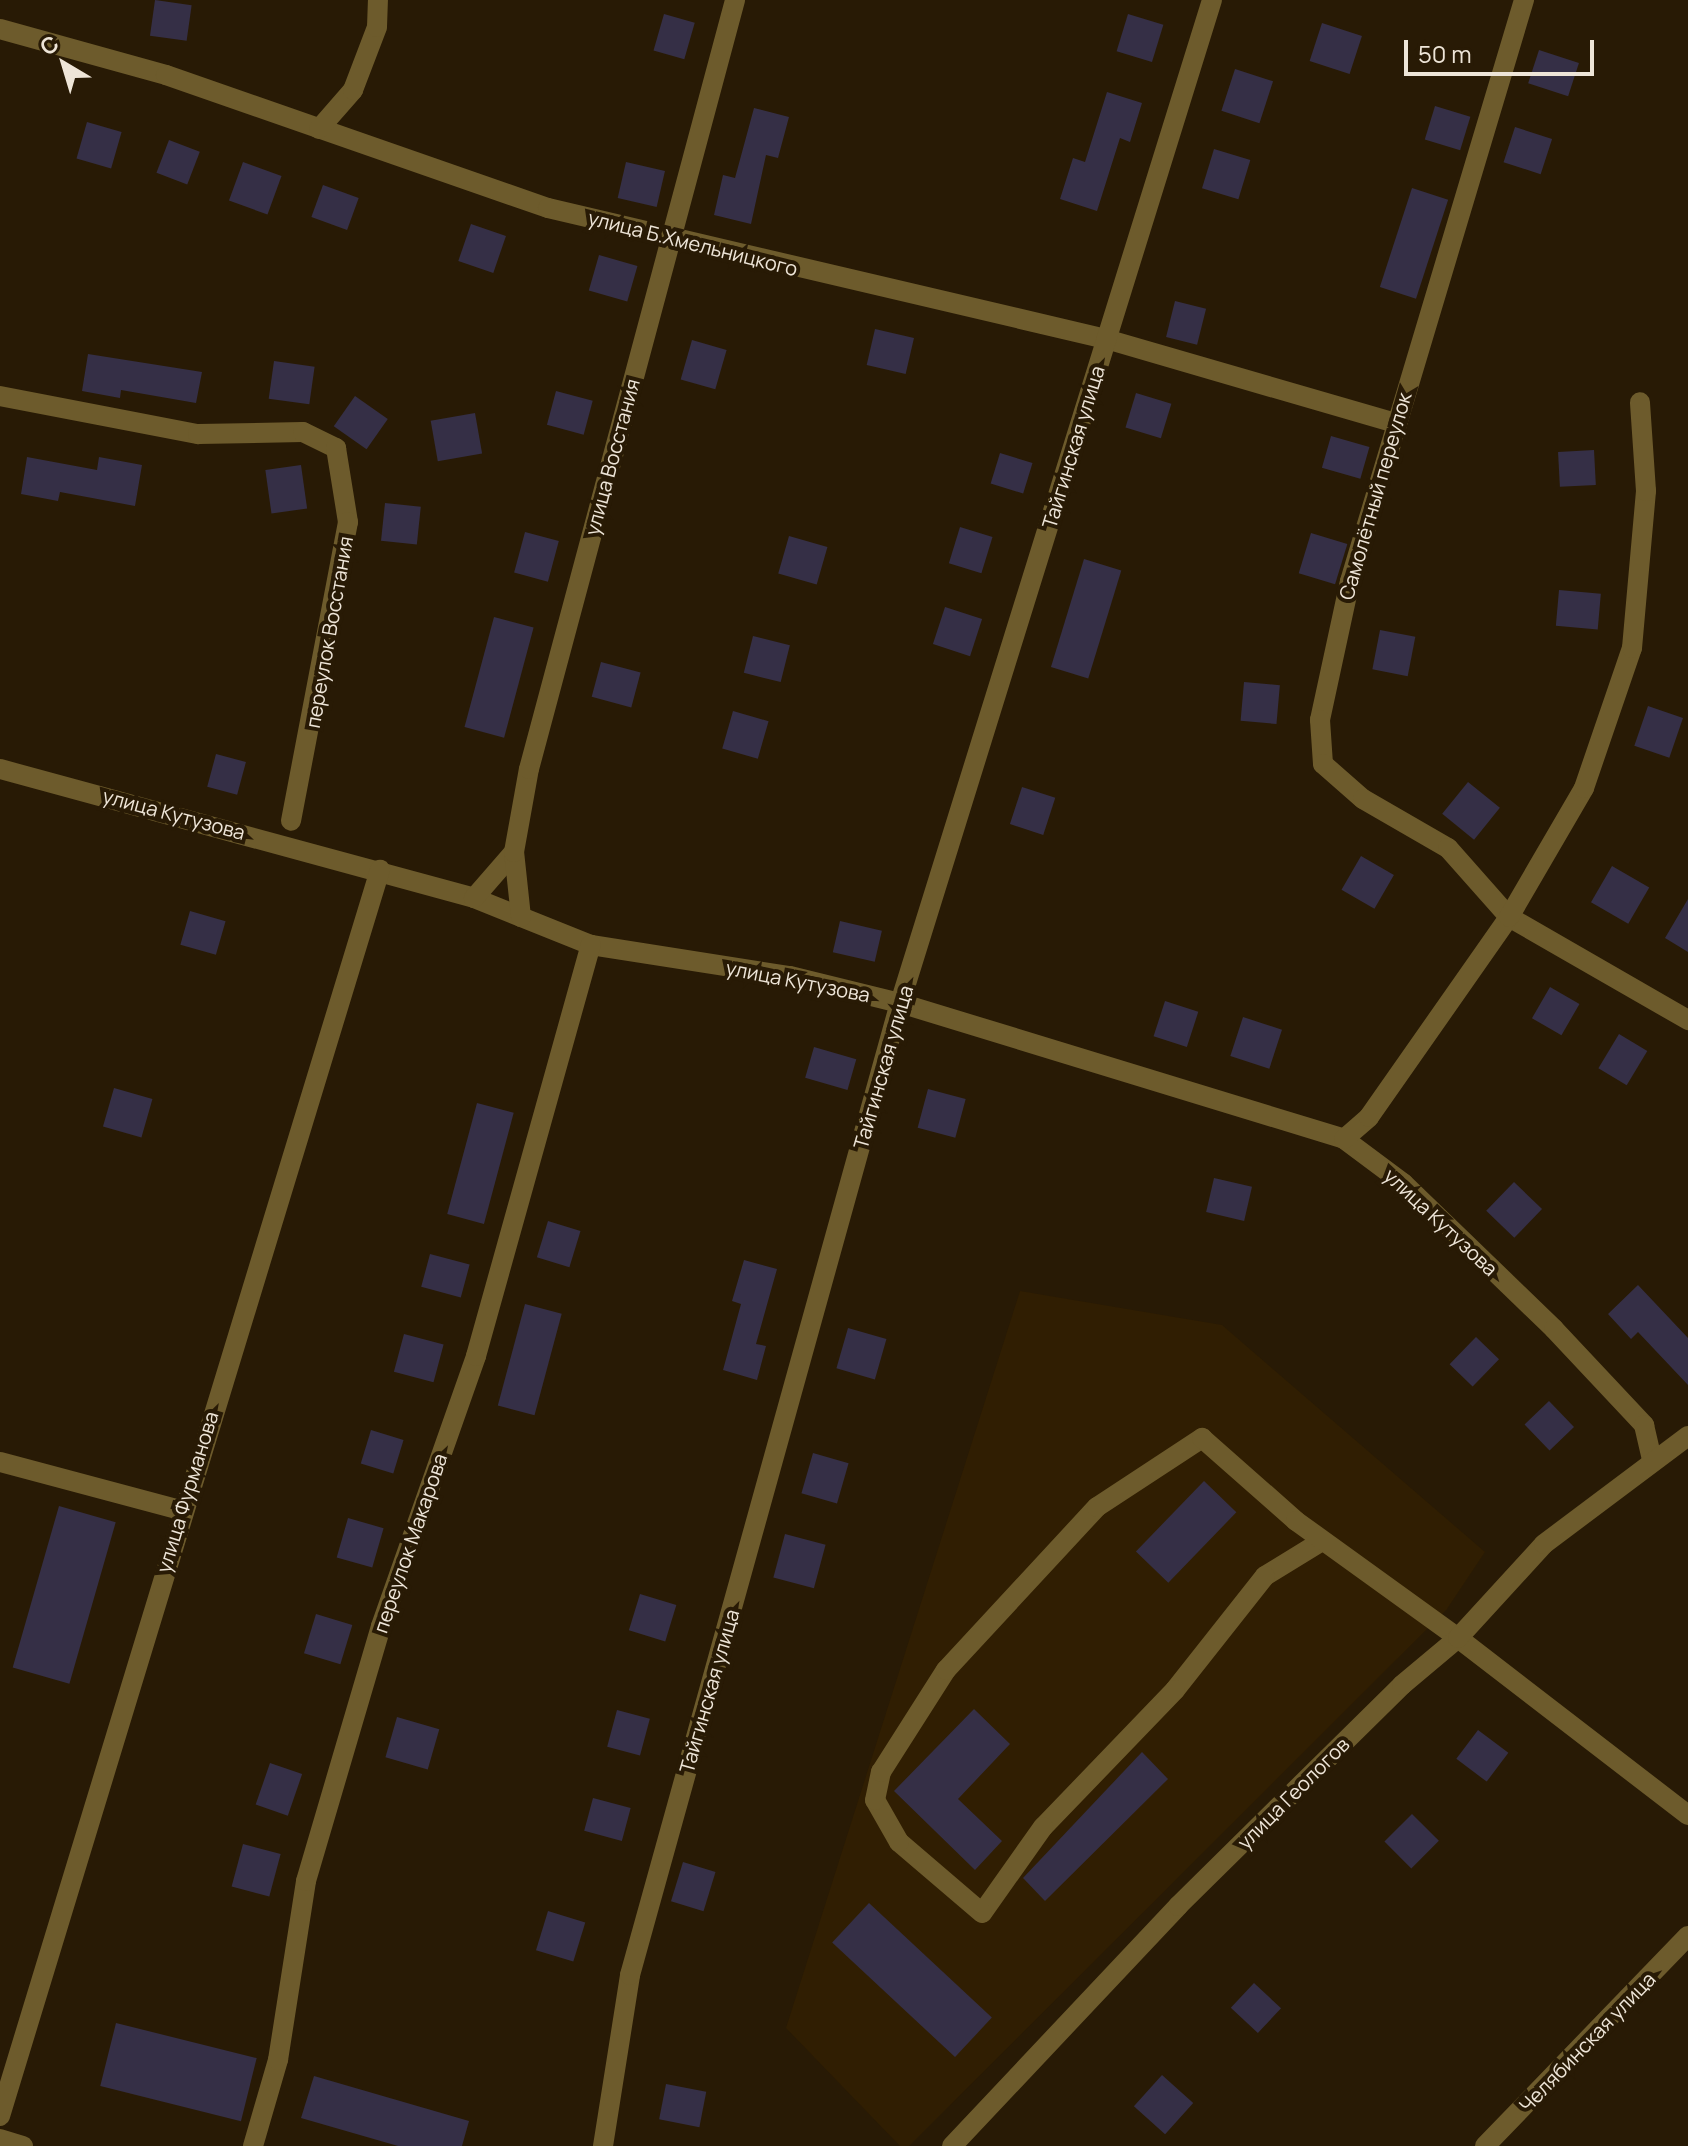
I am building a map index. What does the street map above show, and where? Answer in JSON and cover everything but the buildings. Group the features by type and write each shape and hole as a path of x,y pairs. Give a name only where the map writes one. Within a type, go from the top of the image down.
{"street":[{"path":"319,129 353,90 377,27 378,0"},
{"name":"улица Восстания","path":"521,917 514,852 529,769 735,0"},
{"name":"Тайгинская улица","path":"603,2146 630,1975 900,1003 1212,0"},
{"name":"Самолётный переулок","path":"1524,0 1350,581 1320,720 1323,764 1363,799 1448,848 1509,917 1688,1020"},
{"name":"улица Б.Хмельницкого","path":"0,29 166,75 548,208 1106,339 1395,423"},
{"name":"переулок Восстания","path":"0,396 198,434 303,432 336,448 348,522 291,821"},
{"path":"1344,1139 1369,1117 1509,917 1584,788 1632,648 1646,491 1640,402"},
{"name":"улица Кутузова","path":"0,769 380,870 474,898 591,945 790,976 900,1003 1344,1139 1403,1183 1554,1329 1644,1425 1652,1460"},
{"path":"474,898 514,852"},
{"name":"улица Фурманова","path":"0,2116 181,1510 380,870"},
{"name":"переулок Макарова","path":"253,2146 278,2060 306,1881 381,1626 476,1356 591,945"},
{"name":"улица Геологов","path":"952,2146 1178,1906 1402,1685 1458,1638 1544,1544 1652,1460 1688,1436"},
{"path":"1322,1541 1265,1576 1175,1690 1043,1827 982,1913 899,1842 875,1800 881,1772 946,1670 1097,1507 1202,1438 1322,1541 1458,1638 1688,1815"},
{"path":"0,1462 181,1510"},
{"name":"Челябинская улица","path":"1485,2146 1688,1936"},
{"path":"0,2139 23,2146"}],"shaded area":[{"path":"1020,1291 1222,1325 1485,1552 1447,1609 909,2146 900,2146 786,2028"}]}
